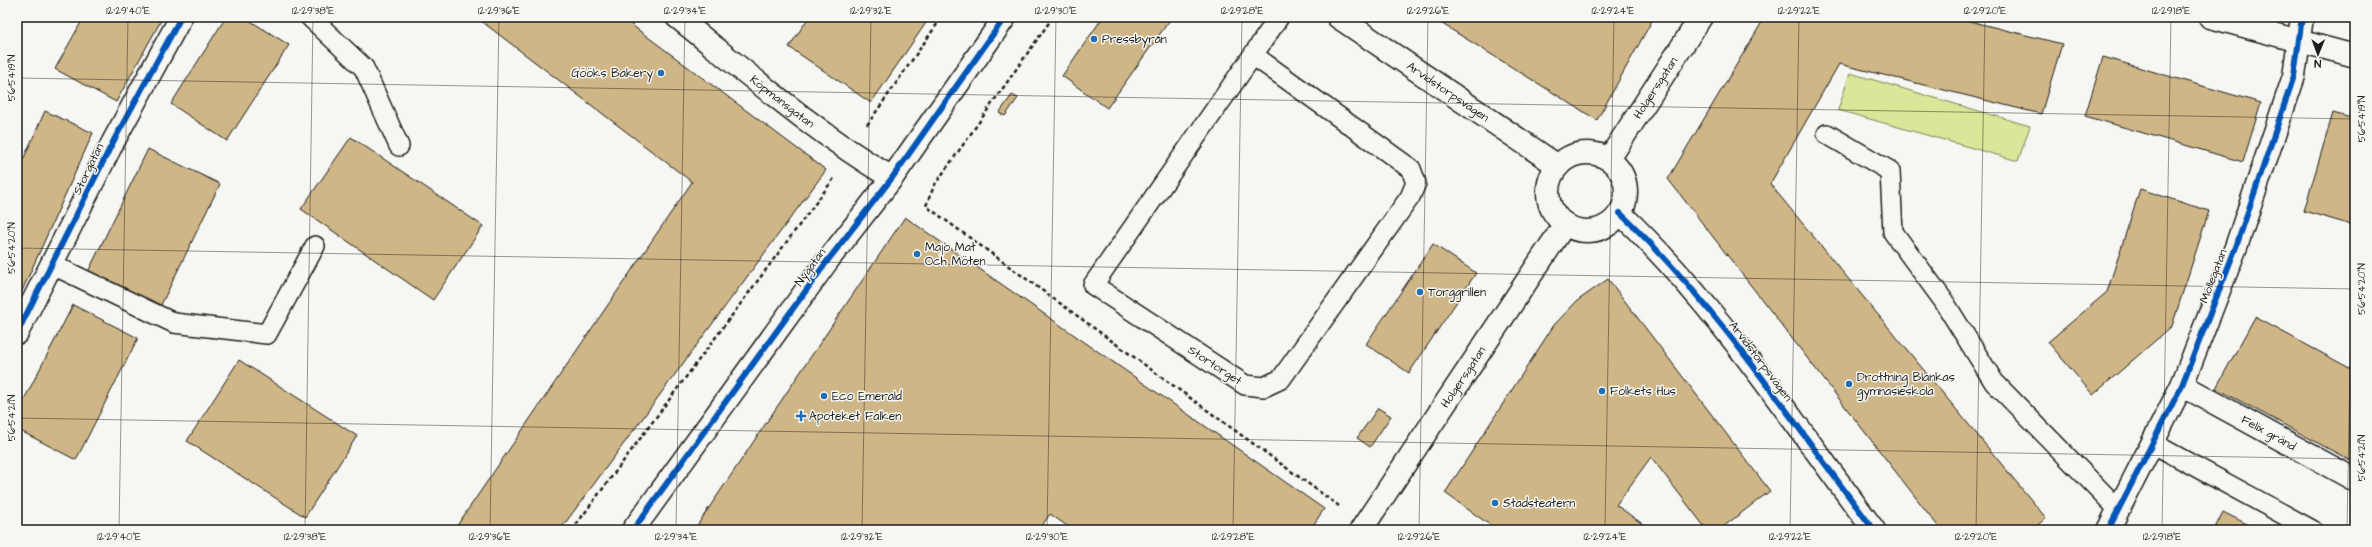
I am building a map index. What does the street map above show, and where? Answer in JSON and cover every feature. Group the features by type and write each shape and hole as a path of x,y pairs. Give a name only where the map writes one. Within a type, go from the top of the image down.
{"street":[{"name":"Storgatan","path":"17,333 53,265 113,142 181,17"},
{"name":"Köpmansgatan","path":"677,17 776,97 852,154 892,178"},
{"name":"Nygatan","path":"633,530 828,260 892,178 1004,17"},
{"name":"Arvidstorpsvägen","path":"1338,17 1558,166"},
{"name":"Holgersgatan","path":"1609,159 1701,17"},
{"path":"2210,17 2355,56"},
{"name":"Möllegatan","path":"2108,530 2182,385 2236,247 2294,76 2297,41 2302,17"},
{"path":"1582,153 1594,153 1609,159 1618,168 1626,184 1626,196 1620,213 1606,226 1595,230 1583,230 1565,224 1554,212 1548,197 1550,180 1558,166 1567,159 1582,153"},
{"name":"Arvidstorpsvägen","path":"1620,213 1643,235 1721,326 1871,529"},
{"name":"Holgersgatan","path":"1361,530 1565,224"},
{"name":"Felix gränd","path":"2182,385 2355,480"}],"lane":[{"path":"310,17 364,68 399,146"},
{"name":"Stortorget","path":"1253,55 1411,169 1416,183 1410,197 1281,378 1264,387 1245,385 1093,285 1279,17"},
{"path":"1827,134 1890,171 1893,232 1943,300 1994,382 2118,509"},
{"path":"53,265 174,323 267,334 315,246"},
{"path":"2152,443 2312,530"}],"path":[{"path":"572,530 852,154 860,136 942,17"},
{"path":"1053,17 934,186 926,206 1340,505 1337,510"}],"green space":[{"path":"1850,73 2030,126 2018,161 1838,110"}],"building":[{"path":"84,17 163,17 116,102 55,69"},
{"path":"226,17 244,17 289,45 227,141 171,104"},
{"path":"476,17 621,17 826,170 560,530 454,530 692,182"},
{"path":"809,17 930,17 871,103 789,47"},
{"path":"1103,17 1172,17 1107,108 1062,76"},
{"path":"1431,17 1654,17 1597,120"},
{"path":"1765,17 1953,17 2062,44 2041,114 1839,64 1770,184 2046,518 2032,530 1941,530 1668,179"},
{"path":"2103,57 2261,103 2243,162 2085,116"},
{"path":"1012,95 1018,98 1005,116 999,113"},
{"path":"45,111 93,133 17,302 17,173"},
{"path":"2333,113 2355,119 2355,226 2304,211"},
{"path":"351,137 483,226 433,300 301,209"},
{"path":"148,149 220,184 160,307 88,272"},
{"path":"2140,189 2209,211 2172,326 2093,395 2048,342 2107,292"},
{"path":"905,217 1324,509 1310,530 1073,530 1050,514 1039,530 694,530"},
{"path":"1433,244 1476,273 1409,373 1366,344"},
{"name":"Folkets Hus","path":"1608,279 1770,491 1719,530 1707,530 1651,457 1616,505 1651,530 1497,530 1445,493 1554,325 1577,301"},
{"path":"73,305 138,338 76,460 17,429 17,413"},
{"path":"2255,317 2355,371 2355,463 2216,388"},
{"path":"239,360 357,436 305,517 187,441"},
{"path":"1378,408 1391,416 1370,447 1357,438"},
{"path":"2223,512 2259,530 2214,530"}],"cycle path":[{"path":"17,333 113,142 181,17"},
{"path":"633,530 828,260 892,178 1005,17"},
{"path":"2108,530 2182,385 2236,247 2294,76 2302,17"},
{"path":"1620,213 1656,249 1722,326 1784,407 1874,530"}],"place":[{"name":"Pressbyrån","path":"1094,39"},
{"name":"Gööks Bakery","path":"661,73"},
{"name":"Majo Mat Och Möten","path":"917,254"},
{"name":"Torggrillen","path":"1420,292"},
{"name":"Drottning Blankas gymnasieskola","path":"1849,384"},
{"name":"Folkets Hus","path":"1602,391"},
{"name":"Eco Emerald","path":"824,396"},
{"name":"Apoteket Falken","path":"801,416"},
{"name":"Stadsteatern","path":"1495,503"}]}
